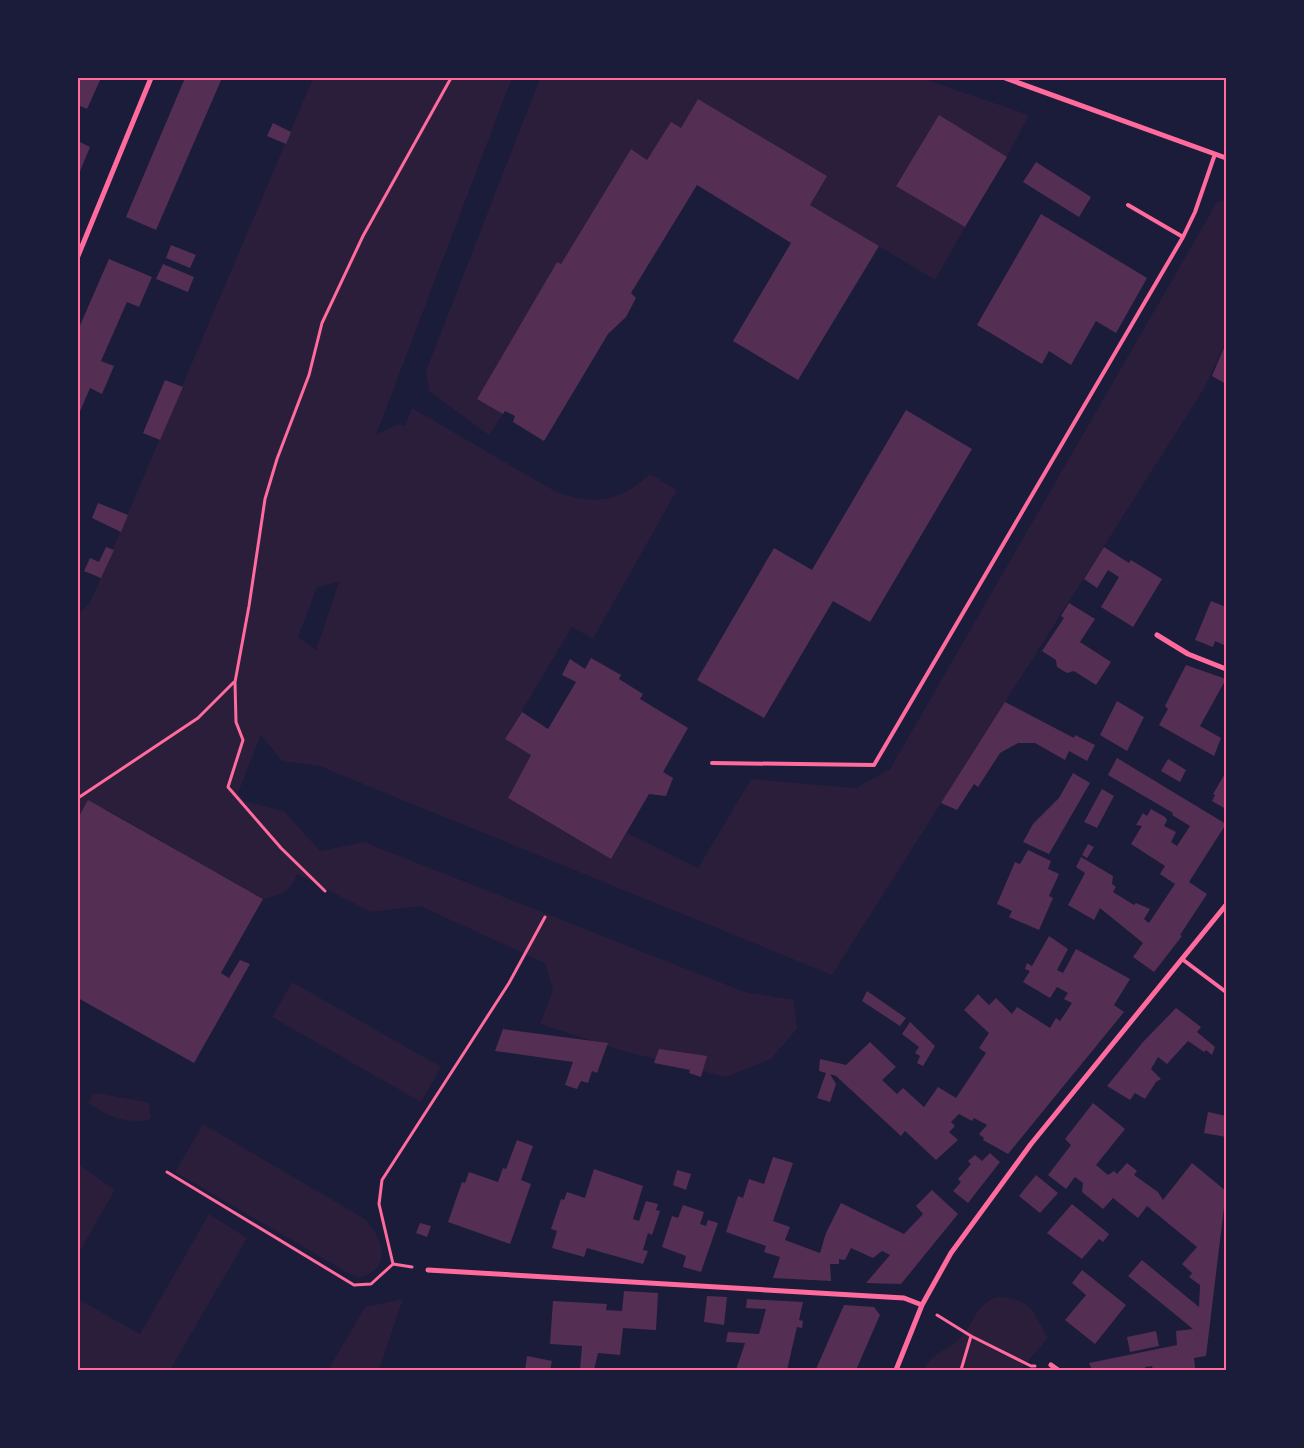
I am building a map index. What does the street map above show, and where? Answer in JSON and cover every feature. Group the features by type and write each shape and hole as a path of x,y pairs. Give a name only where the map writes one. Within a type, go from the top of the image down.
{"street":[{"path":"78,256 151,78"},
{"path":"1005,78 1226,158"},
{"path":"1157,635 1188,654 1226,669"},
{"path":"896,1370 922,1305 951,1253 1031,1144 1226,905"},
{"path":"428,1270 904,1298 922,1305"},
{"path":"1051,1365 1058,1370"}],"lane":[{"path":"712,763 874,765 1183,237 1195,212 1215,154"},
{"path":"1128,205 1183,237"},
{"path":"1182,959 1226,992"}],"path":[{"path":"325,891 281,848 228,787 243,740 236,722 235,682 249,606 265,499 277,459 309,375 322,323 363,236 451,78"},
{"path":"78,798 198,718 235,682"},
{"path":"167,1172 354,1285 371,1284 393,1264 379,1204 382,1180 509,983 545,917"},
{"path":"922,1305 971,1336 1031,1366 1051,1365"},
{"path":"960,1370 971,1336"}],"shaded area":[{"path":"313,78 512,78 376,435 398,424 405,426 412,408 558,493 585,499 607,498 628,490 650,474 677,490 593,639 572,627 505,739 531,755 508,798 611,859 627,833 698,868 751,779 856,788 890,769 1217,202 1226,200 1226,341 1205,387 832,975 319,766 282,761 261,735 238,793 244,801 284,811 320,851 364,842 745,992 794,1000 797,1029 771,1059 726,1077 623,1051 540,1024 553,990 545,963 420,906 371,912 297,874 292,885 284,892 263,899 218,873 201,873 181,852 105,809 80,813 78,818 78,614 90,603","holes":["339,582 316,650 298,637 317,587"]},
{"path":"540,78 921,78 1029,115 1007,157 939,116 896,185 965,227 935,280 810,205 827,176 698,99 681,128 671,123 647,160 631,149 561,264 557,262 477,399 503,414 489,435 429,391 426,371"},
{"path":"292,982 441,1067 421,1102 272,1017"},
{"path":"97,1093 146,1102 149,1104 151,1117 148,1120 132,1121 116,1118 102,1112 88,1103 93,1094"},
{"path":"203,1124 365,1219 372,1227 380,1244 382,1253 377,1268 359,1278 348,1273 175,1172"},
{"path":"78,1164 115,1190 78,1254"},
{"path":"209,1214 247,1238 170,1370 78,1370 78,1299 140,1334"},
{"path":"998,1297 1018,1300 1030,1308 1048,1338 1020,1370 923,1370 930,1360 959,1339 984,1304"},
{"path":"403,1299 379,1370 328,1370 365,1307"}],"building":[{"path":"78,78 101,78 87,109 78,105"},
{"path":"185,78 222,78 156,230 126,217"},
{"path":"698,99 827,176 810,205 879,246 798,380 733,341 791,243 697,185 631,293 636,298 626,317 608,334 544,441 513,422 515,416 505,411 503,414 477,399 557,262 561,264 631,149 647,160 671,122 681,128"},
{"path":"939,115 1007,157 965,227 896,186"},
{"path":"273,123 291,132 286,144 267,136"},
{"path":"78,141 90,147 78,176"},
{"path":"1036,162 1091,197 1079,217 1023,182"},
{"path":"1041,214 1147,278 1116,333 1096,321 1071,365 1049,351 1042,364 977,325"},
{"path":"171,245 196,255 190,268 166,258"},
{"path":"109,259 152,277 139,307 127,302 101,361 114,366 102,394 90,388 78,416 78,330"},
{"path":"163,264 194,277 188,292 156,279"},
{"path":"1226,343 1226,384 1212,376"},
{"path":"165,380 183,387 160,440 143,433"},
{"path":"906,410 972,449 870,622 833,601 764,718 697,680 774,548 812,570"},
{"path":"98,503 128,515 121,532 92,518"},
{"path":"106,547 114,550 101,578 84,571 90,558 99,562"},
{"path":"1104,547 1129,563 1131,560 1162,579 1133,627 1101,607 1119,577 1108,570 1097,588 1084,579"},
{"path":"1211,601 1226,607 1226,646 1215,641 1213,647 1195,640"},
{"path":"1069,603 1095,619 1080,642 1111,662 1096,685 1074,671 1067,673 1057,667 1056,660 1042,651 1064,618 1061,616"},
{"path":"591,658 621,675 619,679 643,694 640,699 688,728 663,772 673,778 666,796 649,794 611,859 508,798 531,755 505,739 522,712 548,729 576,682 562,675 570,659 585,669"},
{"path":"1186,665 1226,679 1200,726 1221,738 1214,756 1159,725 1168,709 1165,706"},
{"path":"1117,701 1144,717 1127,751 1100,735"},
{"path":"1005,702 1074,738 1075,735 1095,745 1087,761 1069,751 1065,760 1035,743 1018,743 1000,753 978,787 974,784 957,810 941,803"},
{"path":"1117,758 1226,824 1189,882 1207,894 1180,935 1182,936 1154,972 1133,957 1143,943 1100,908 1094,920 1068,905 1085,873 1076,867 1081,857 1113,876 1112,884 1116,887 1113,892 1134,905 1136,903 1150,909 1144,919 1149,923 1175,884 1160,874 1165,866 1131,844 1142,826 1136,825 1143,813 1147,816 1151,809 1165,817 1167,820 1164,826 1176,832 1171,842 1177,846 1190,826 1172,815 1173,813 1108,775"},
{"path":"1168,759 1186,770 1180,782 1161,771"},
{"path":"1226,772 1226,809 1212,801 1215,795 1213,794"},
{"path":"1073,773 1090,783 1049,854 1023,842 1033,824 1059,798"},
{"path":"1102,789 1114,796 1097,828 1084,822"},
{"path":"88,800 263,899 221,973 229,978 240,960 250,964 194,1063 78,998 78,818"},
{"path":"1088,844 1094,847 1087,858 1082,855"},
{"path":"1028,850 1051,861 1048,869 1059,874 1049,896 1053,898 1039,930 1009,917 1012,911 997,904 1015,862 1020,864"},
{"path":"1049,936 1068,949 1057,970 1063,973 1076,949 1130,979 1114,1005 1124,1012 1008,1154 983,1140 984,1138 979,1134 987,1125 974,1118 972,1121 959,1114 951,1122 955,1126 949,1132 958,1140 936,1160 905,1131 901,1136 836,1076 830,1074 836,1084 830,1102 817,1098 826,1073 819,1071 820,1059 846,1065 870,1042 896,1067 882,1080 897,1094 903,1088 924,1107 938,1087 956,1098 986,1053 979,1048 989,1033 964,1010 978,994 989,1005 996,998 1012,1014 1017,1007 1050,1028 1056,1018 1060,1021 1072,1003 1064,999 1068,993 1057,987 1050,998 1023,982 1030,971 1025,969 1027,963 1032,966"},
{"path":"867,991 906,1018 900,1026 862,1001"},
{"path":"1176,1008 1201,1027 1197,1032 1215,1047 1212,1055 1188,1041 1167,1064 1158,1057 1151,1069 1161,1079 1156,1082 1145,1099 1135,1093 1130,1100 1107,1086 1143,1042"},
{"path":"910,1022 935,1046 923,1066 917,1063 920,1056 915,1053 919,1047 902,1034"},
{"path":"503,1029 608,1043 597,1073 592,1071 588,1083 581,1081 577,1089 565,1085 573,1062 495,1051"},
{"path":"659,1049 707,1056 701,1077 689,1073 690,1070 654,1063"},
{"path":"1093,1103 1125,1129 1096,1165 1108,1175 1114,1171 1117,1174 1127,1163 1137,1171 1134,1175 1158,1192 1163,1200 1192,1163 1226,1191 1206,1356 1194,1358 1195,1368 1153,1370 1152,1366 1145,1367 1146,1370 1092,1370 1089,1363 1177,1345 1176,1331 1193,1329 1128,1276 1142,1260 1199,1307 1200,1285 1189,1277 1192,1273 1182,1264 1197,1247 1147,1206 1138,1218 1113,1198 1103,1209 1082,1192 1083,1183 1075,1177 1066,1189 1048,1175 1071,1145 1065,1139"},
{"path":"1208,1112 1226,1116 1226,1137 1204,1133"},
{"path":"517,1140 533,1146 521,1180 531,1184 510,1244 448,1222 462,1182 465,1183 469,1172 498,1182 503,1168 506,1169"},
{"path":"990,1153 1000,1162 968,1203 953,1191 961,1182 958,1179 971,1164 968,1161 975,1155 982,1161"},
{"path":"773,1157 793,1163 773,1221 790,1227 785,1240 820,1253 826,1233 841,1203 904,1234 923,1214 916,1206 932,1190 958,1214 901,1284 866,1283 890,1255 882,1251 873,1258 851,1248 845,1260 839,1259 839,1264 830,1264 831,1281 773,1278 780,1257 764,1252 766,1246 726,1232 738,1196 743,1198 749,1179 764,1184"},
{"path":"594,1169 643,1186 633,1219 639,1221 646,1201 658,1204 656,1210 660,1211 652,1235 648,1233 643,1250 648,1251 643,1264 587,1248 584,1257 552,1248 557,1231 551,1229 561,1199 564,1200 567,1192 585,1198"},
{"path":"677,1170 691,1174 686,1190 673,1185"},
{"path":"1036,1175 1058,1193 1040,1213 1019,1196"},
{"path":"1072,1204 1109,1234 1103,1242 1099,1239 1082,1259 1047,1233"},
{"path":"683,1205 704,1212 700,1224 706,1226 708,1220 718,1223 701,1272 683,1267 686,1256 662,1247 672,1216 678,1218"},
{"path":"420,1223 431,1226 427,1237 416,1233"},
{"path":"1082,1270 1126,1305 1095,1344 1065,1320 1086,1295 1072,1283"},
{"path":"624,1291 658,1293 656,1330 623,1328 620,1355 598,1353 594,1370 580,1370 582,1346 550,1344 553,1301 607,1304 606,1310 622,1311"},
{"path":"707,1296 727,1297 724,1325 704,1322"},
{"path":"747,1299 803,1302 799,1320 803,1321 802,1328 797,1327 787,1370 736,1370 745,1343 726,1342 728,1332 759,1334 766,1309 746,1308"},
{"path":"844,1305 874,1307 880,1315 856,1370 816,1369"},
{"path":"1156,1331 1159,1346 1130,1352 1127,1337"},
{"path":"527,1356 552,1361 550,1370 525,1370"}]}
